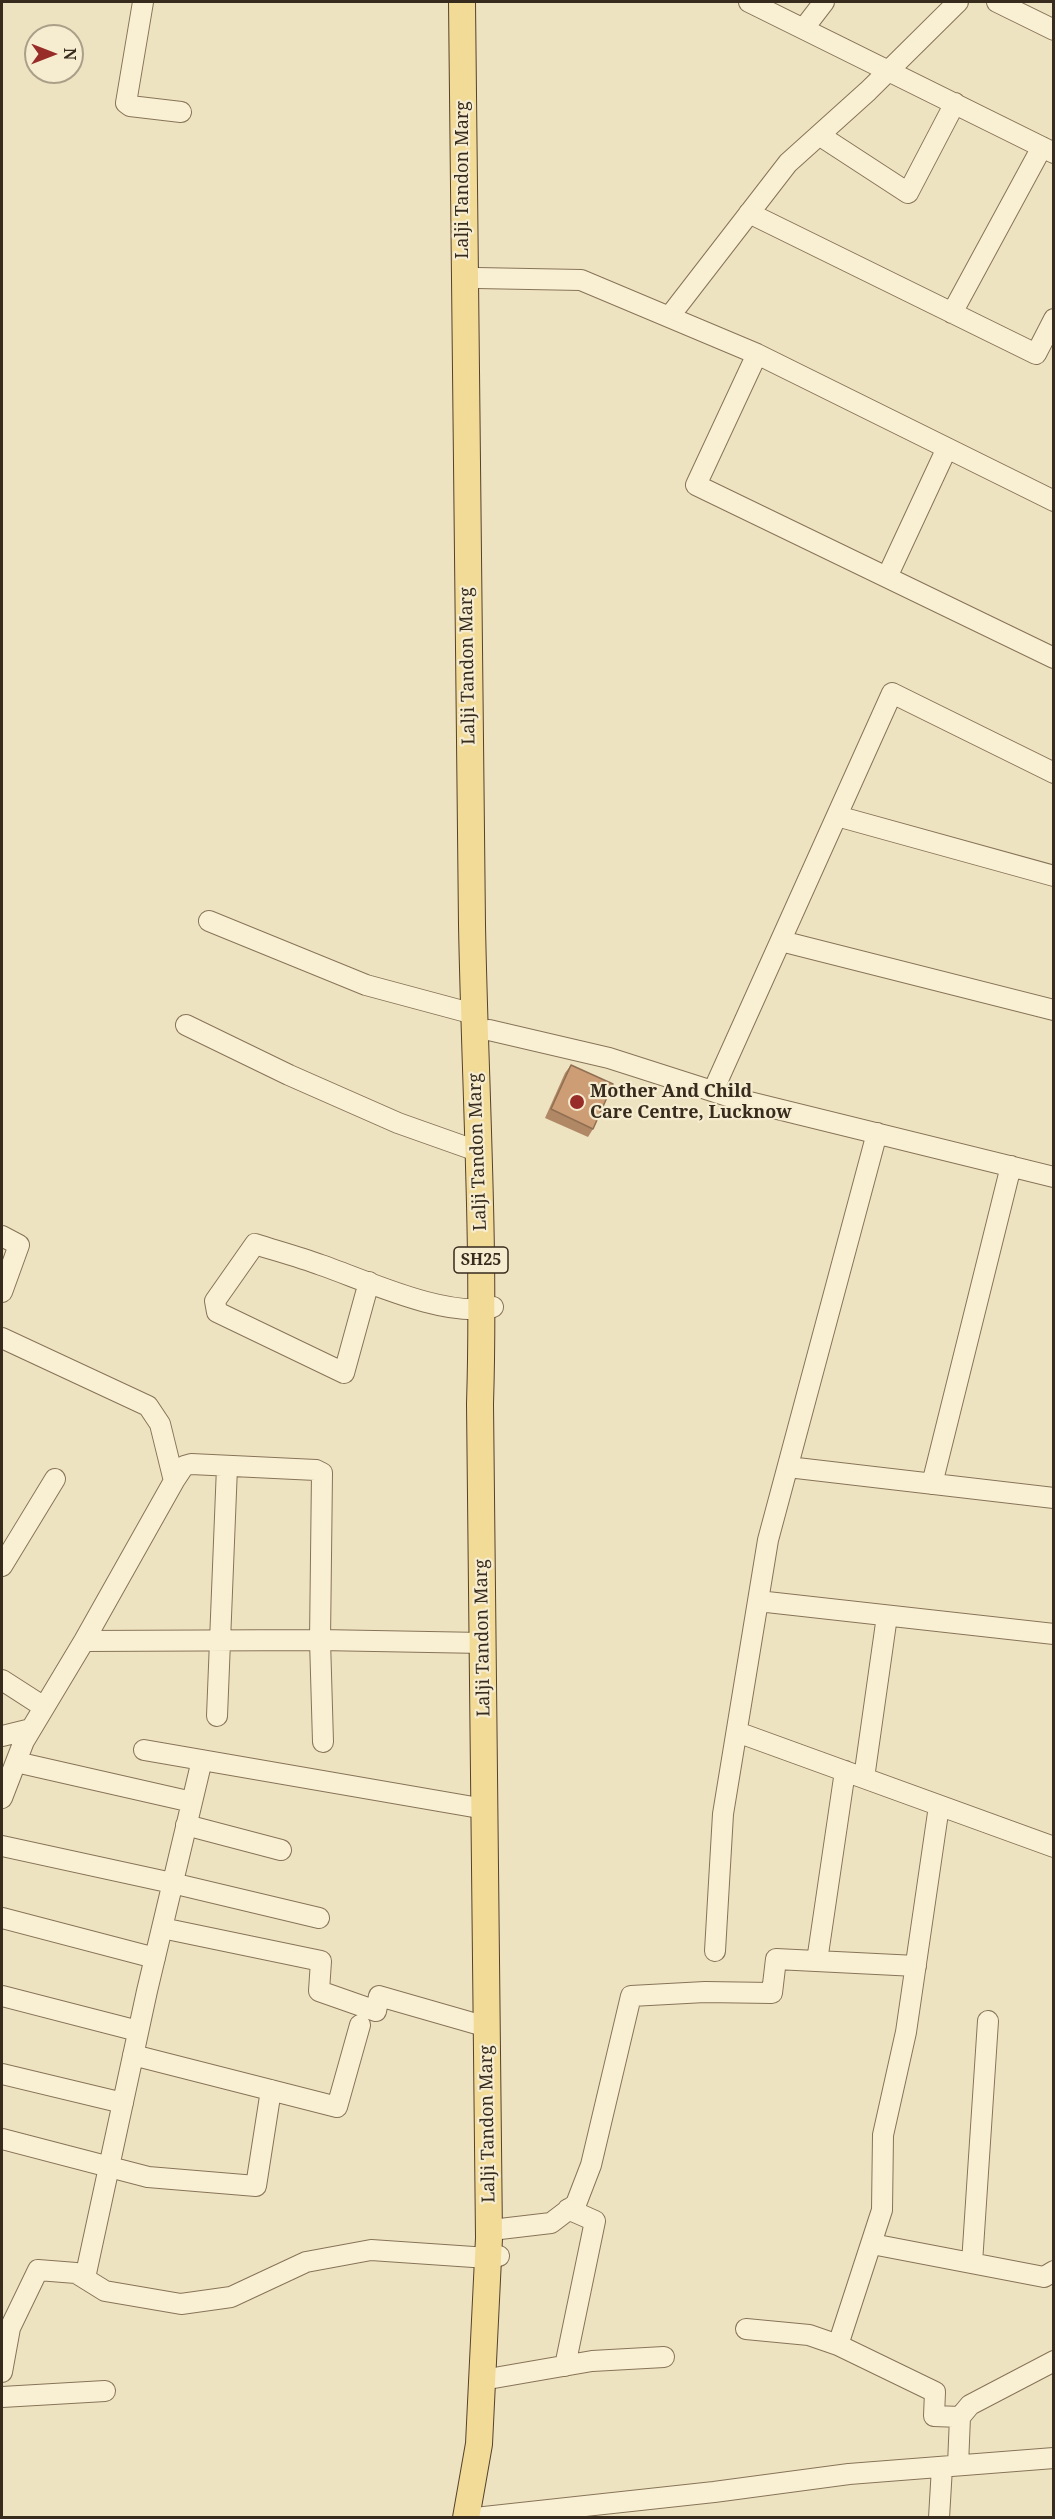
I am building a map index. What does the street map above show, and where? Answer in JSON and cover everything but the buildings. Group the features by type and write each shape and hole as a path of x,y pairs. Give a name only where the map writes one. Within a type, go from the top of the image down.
{"main road":[{"name":"Lalji Tandon Marg","path":"462,2 474,609 479,1026 489,1308 491,1772 500,2229 494,2257 475,2517"},
{"name":"Lalji Tandon Marg","path":"471,438 477,278 477,2"},
{"name":"Lalji Tandon Marg","path":"475,2517 492,2434 494,2379 494,2257 487,2027 485,1809 491,1772 483,1643 480,1404 489,1308 477,1151 479,1026"}],"street":[{"path":"142,2 126,103 130,106 181,112"},
{"path":"749,2 1048,150 952,313"},
{"path":"804,28 824,2"},
{"path":"669,317 788,163 889,70 958,2"},
{"path":"997,2 1053,30"},
{"path":"819,135 908,193 955,103"},
{"path":"749,213 1036,354 1053,319"},
{"path":"477,278 581,280 757,354 1053,501"},
{"path":"757,354 696,485 1053,658"},
{"path":"887,577 947,448"},
{"path":"713,1091 892,693 1053,773"},
{"path":"837,816 1053,876"},
{"path":"209,921 366,985 479,1026 609,1058 713,1091 1053,1177"},
{"path":"781,941 1053,1010"},
{"path":"186,1025 289,1075 398,1123 477,1151"},
{"path":"715,1951 723,1814 768,1540 877,1133"},
{"path":"932,1484 1011,1166"},
{"path":"2,1236 19,1245 2,1292"},
{"path":"369,1282 344,1373 217,1312 215,1307 215,1301 255,1244 369,1282 436,1305 489,1308"},
{"path":"2,1338 148,1406 160,1424 174,1481"},
{"path":"2,1798 31,1729 84,1641 174,1481 184,1466 191,1464 316,1470 321,1473 323,1488 320,1640 323,1742"},
{"path":"217,1716 227,1467"},
{"path":"788,1467 1053,1498"},
{"path":"2,1566 55,1479"},
{"path":"758,1601 1053,1634"},
{"path":"864,1778 887,1616"},
{"path":"84,1641 320,1640 483,1643"},
{"path":"2,1680 44,1707"},
{"path":"2,1736 31,1729"},
{"path":"737,1732 1053,1847"},
{"path":"144,1750 485,1809"},
{"path":"85,2278 138,2031 202,1760"},
{"path":"16,1762 192,1802"},
{"path":"817,1961 845,1771"},
{"path":"838,2345 882,2210 883,2135 906,2032 939,1806"},
{"path":"186,1825 281,1850"},
{"path":"2,1846 319,1918"},
{"path":"2,1918 155,1958"},
{"path":"162,1928 321,1961 319,1991 376,2011 379,1996 487,2027"},
{"path":"500,2229 551,2223 576,2204 591,2165 621,2048 631,1996 705,1992 772,1993 776,1959 916,1966"},
{"path":"2,1996 138,2031"},
{"path":"972,2263 988,2021"},
{"path":"133,2055 337,2107 360,2025"},
{"path":"2,2074 123,2103"},
{"path":"2,2139 148,2177 256,2186 271,2090"},
{"path":"565,2366 596,2221 568,2210"},
{"path":"872,2244 1044,2277 1053,2271"},
{"path":"2,2372 6,2328 38,2270 76,2272 105,2291 181,2304 231,2297 306,2262 371,2250 494,2257"},
{"path":"746,2329 809,2335 838,2345 935,2392 934,2416 960,2416"},
{"path":"494,2379 592,2361 664,2357"},
{"path":"939,2517 960,2416 970,2405 1053,2361"},
{"path":"2,2397 105,2391"},
{"path":"475,2517 714,2492 849,2474 1053,2458"}],"place":[{"name":"Mother And Child Care Centre, Lucknow","path":"577,1102"}]}
